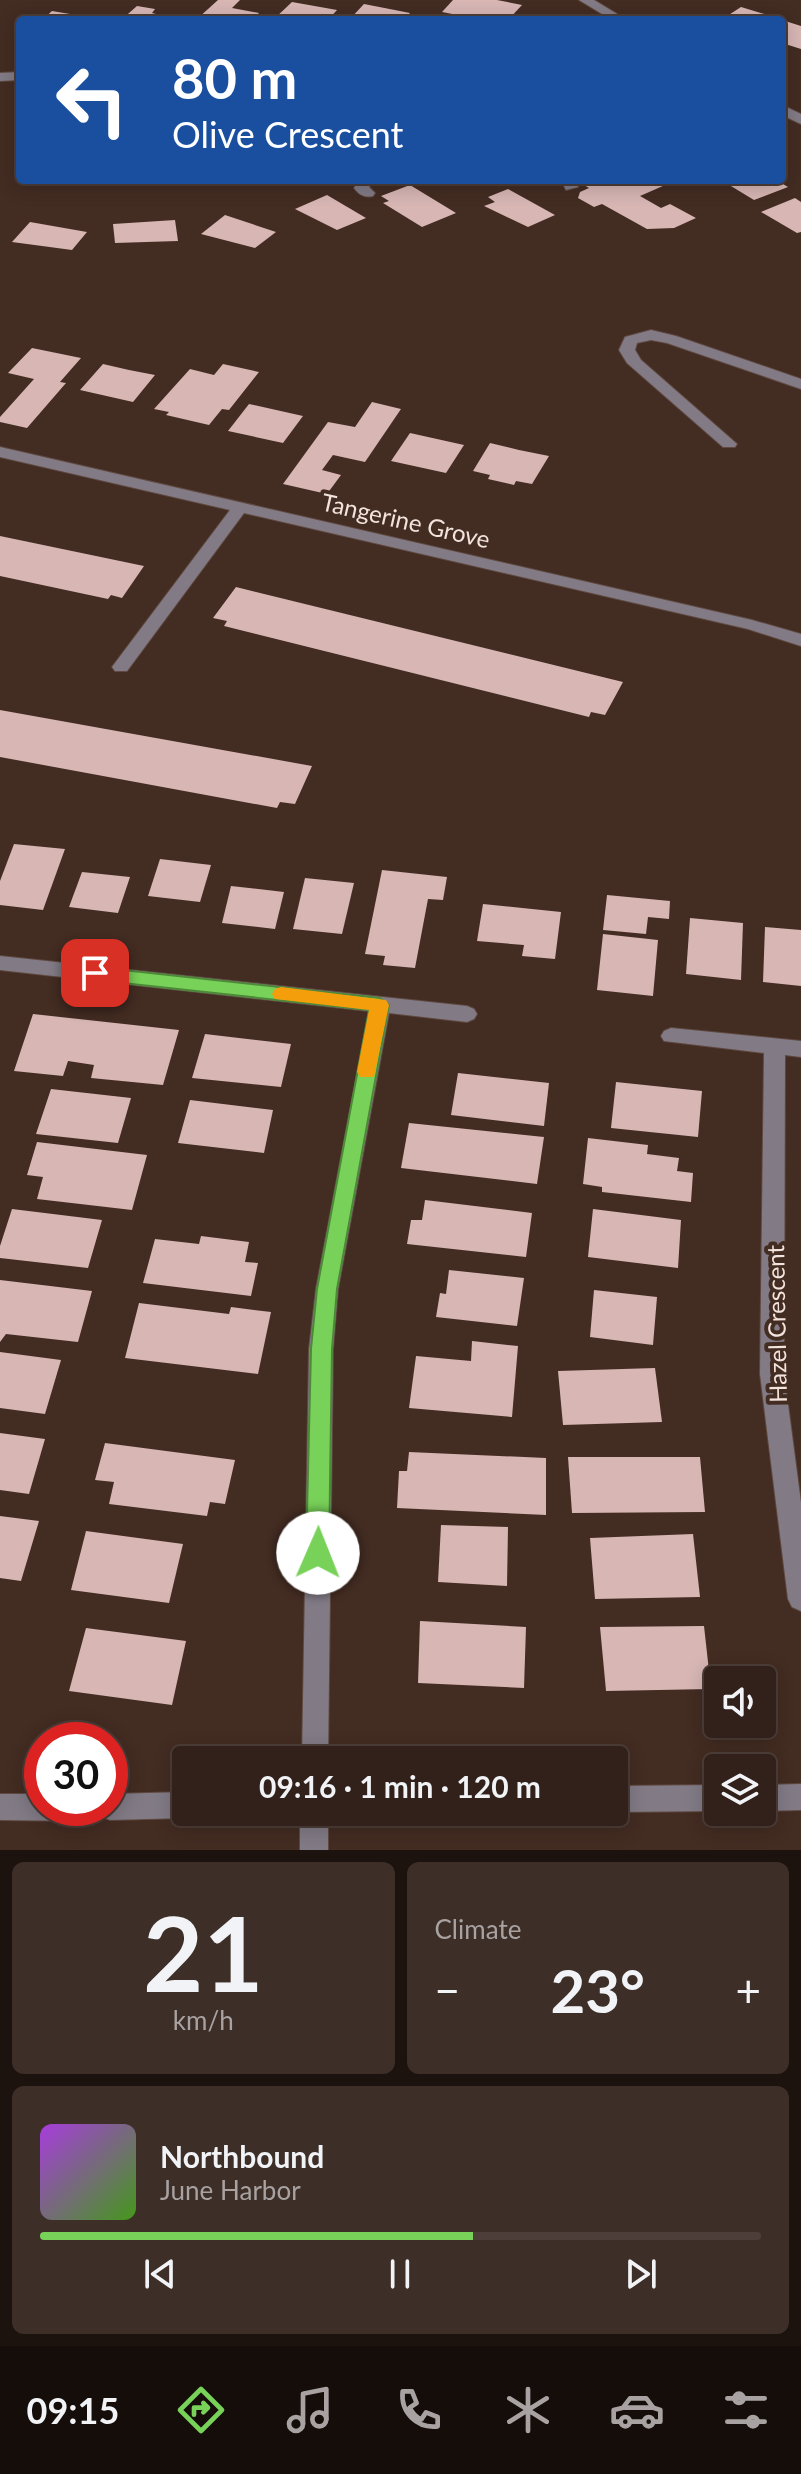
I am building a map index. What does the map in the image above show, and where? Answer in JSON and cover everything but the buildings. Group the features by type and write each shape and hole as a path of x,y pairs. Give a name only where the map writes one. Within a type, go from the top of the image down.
{"street":[{"path":"585,0 611,16"},
{"path":"729,444 635,363 627,350 630,340 651,335 671,339 801,384"},
{"name":"Tangerine Grove","path":"0,452 752,625 801,640"},
{"path":"121,667 241,506"},
{"path":"0,963 467,1014"},
{"path":"315,1746 321,1349 327,1289 380,1005"},
{"path":"671,1036 801,1049"},
{"name":"Hazel Crescent","path":"775,1047 772,1374 801,1599"},
{"path":"776,1798 801,1797"},
{"path":"628,1799 704,1798"},
{"path":"128,1807 172,1805"},
{"path":"0,1807 24,1807"},
{"path":"314,1826 314,1850"}],"slow traffic":[{"path":"281,994 380,1005 367,1072"}],"route":[{"path":"95,973 380,1005 327,1289 321,1349 318,1553"}]}
